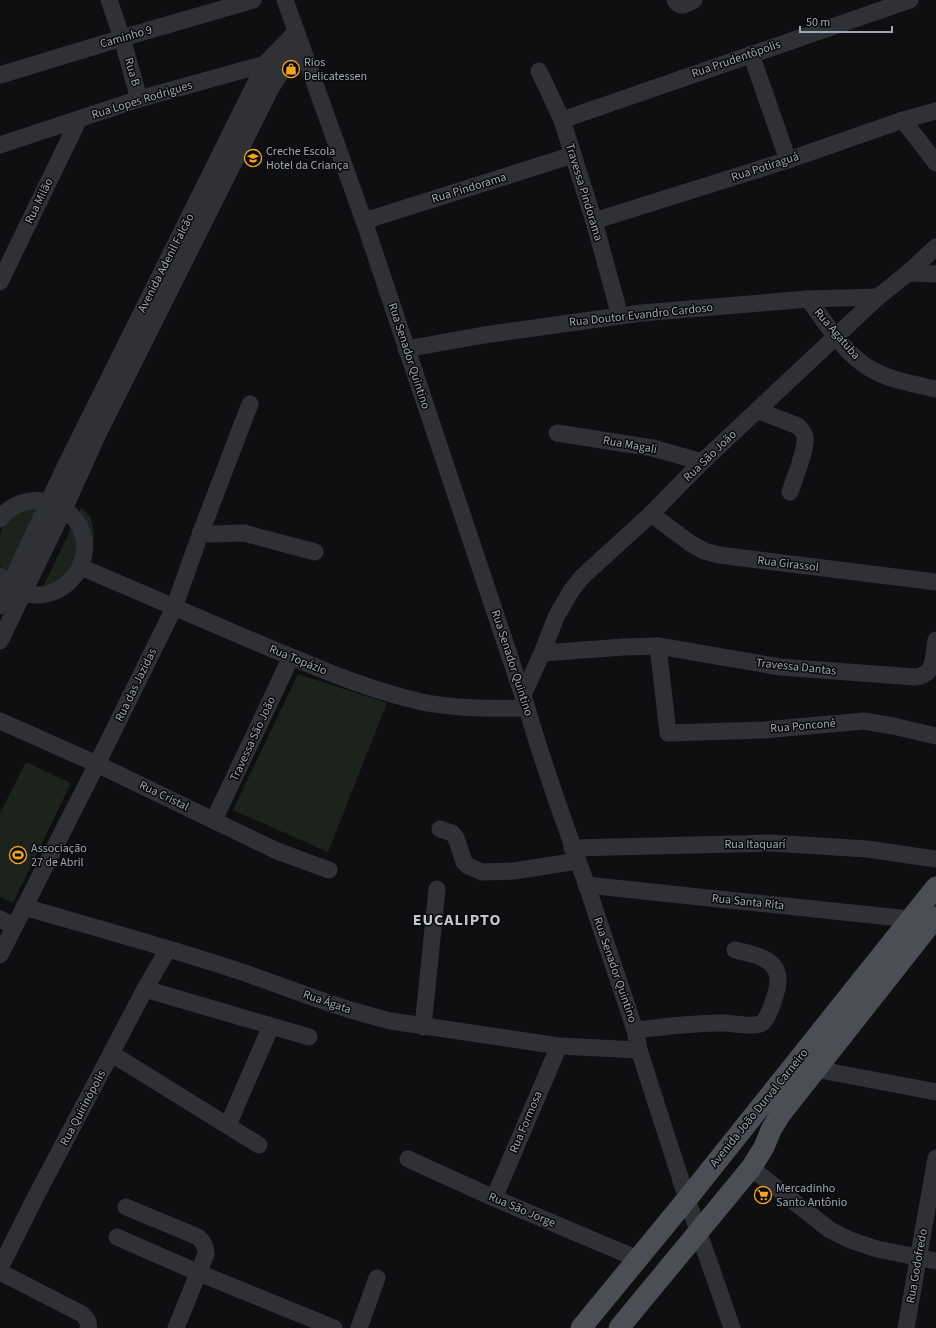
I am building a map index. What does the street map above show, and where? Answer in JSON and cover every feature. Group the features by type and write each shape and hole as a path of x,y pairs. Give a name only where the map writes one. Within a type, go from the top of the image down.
{"main road":[{"name":"Avenida João Durval Carneiro","path":"581,1328 687,1199 936,887"},
{"name":"Avenida João Durval Carneiro","path":"619,1328 751,1168 764,1147 771,1130 780,1115 936,917"}],"street":[{"name":"Rua B","path":"109,0 122,38 139,99"},
{"name":"Caminho 9","path":"0,75 253,0"},
{"name":"Rua Senador Quintino","path":"285,0 364,221 525,702 535,737 635,1030 639,1050 687,1199 732,1328"},
{"path":"675,0 678,4 684,5 694,0"},
{"name":"Rua Prudentôpolis","path":"562,120 910,0"},
{"name":"Avenida Adenil Falcão","path":"207,197 246,102 266,64 298,39"},
{"name":"Avenida Adenil Falcão","path":"0,606 48,502 105,403 207,197 270,88 286,64 298,39"},
{"path":"751,54 788,160"},
{"name":"Rua Lopes Rodrigues","path":"0,145 139,99 266,64 286,64"},
{"name":"Travessa Pindorama","path":"539,71 562,120 594,221 620,316"},
{"path":"171,90 226,83 236,84 242,89 246,102"},
{"name":"Rua Potiraguá","path":"594,221 788,160 936,110"},
{"name":"Rua Milão","path":"0,282 79,119"},
{"path":"903,120 936,163"},
{"name":"Rua Pindorama","path":"364,221 573,155"},
{"name":"Rua São João","path":"525,702 556,618 575,587 587,573 651,514 702,462 836,336 878,297 908,273 936,247"},
{"path":"908,273 936,274"},
{"name":"Rua Doutor Evandro Cardoso","path":"406,349 484,335 620,316 808,299 878,297"},
{"name":"Rua Agatuba","path":"808,299 836,336 852,354 869,368 886,376 905,382 936,389"},
{"name":"Avenida Adenil Falcão","path":"0,641 11,585 64,509 105,403"},
{"name":"Rua das Jazidas","path":"0,955 7,922 24,907 174,608 201,532 250,404"},
{"path":"759,410 798,426 805,435 803,450 790,492"},
{"name":"Rua Magali","path":"556,433 653,448 702,462"},
{"path":"0,519 10,509 19,504 33,501 48,502 64,509 76,520 83,535 85,551 81,567 71,581 57,591 40,595 11,585"},
{"name":"Rua Girassol","path":"651,514 690,543 704,551 719,555 936,582"},
{"path":"201,532 210,534 244,533 315,552"},
{"name":"Rua Topázio","path":"81,567 174,608 353,682 422,702 449,706 473,708 525,702"},
{"name":"Travessa Dantas","path":"542,653 658,646 780,667 915,677 927,674 932,668 936,640"},
{"name":"Rua Ponconé","path":"658,646 668,733 764,730 864,721 936,736"},
{"name":"Travessa São João","path":"214,820 291,657"},
{"name":"Rua Cristal","path":"0,721 97,764 277,852 328,870"},
{"name":"Rua Itaquarí","path":"440,829 452,833 456,838 464,862 475,870 482,872 514,871 575,854 771,843 867,849 936,859"},
{"name":"Rua Santa Rita","path":"586,885 910,919"},
{"path":"423,1027 436,889"},
{"name":"Rua Ágata","path":"24,907 241,972 367,1016 423,1027 559,1046 639,1050"},
{"name":"Rua Quirinópolis","path":"0,1268 35,1198 145,989 168,949"},
{"path":"635,1030 709,1022 751,1025 761,1024 764,1022 774,1000 778,981 776,971 772,964 760,956 735,950"},
{"path":"145,989 309,1037"},
{"path":"228,1125 271,1026"},
{"name":"Rua Formosa","path":"494,1198 559,1046"},
{"path":"112,1054 259,1144"},
{"path":"815,1069 936,1092"},
{"name":"Rua Godofredo","path":"906,1328 936,1158"},
{"name":"Rua São Jorge","path":"408,1159 494,1198 638,1259"},
{"path":"751,1168 830,1230 850,1240 877,1249 936,1261"},
{"path":"126,1207 198,1237 206,1248 206,1254 199,1273 176,1328"},
{"path":"117,1237 199,1273 334,1328"},
{"path":"0,1272 82,1314 88,1321 88,1327"},
{"path":"359,1328 377,1278"}],"shaded area":[{"path":"48,492 7,578 0,564 0,535 4,525 17,509"},
{"path":"81,508 89,516 94,535 93,548 88,566 41,591"},
{"path":"298,674 387,703 328,852 233,810"},
{"name":"Associação 27 de Abril","path":"26,762 71,783 13,903 0,897 0,813"}],"place":[{"name":"Rios Delicatessen","path":"291,69"},
{"name":"Creche Escola Hotel da Criança","path":"253,158"},
{"name":"Associação 27 de Abril","path":"18,855"},
{"name":"Mercadinho Santo Antônio","path":"763,1195"}],"district":[{"name":"EUCALIPTO","path":"457,920"}]}
